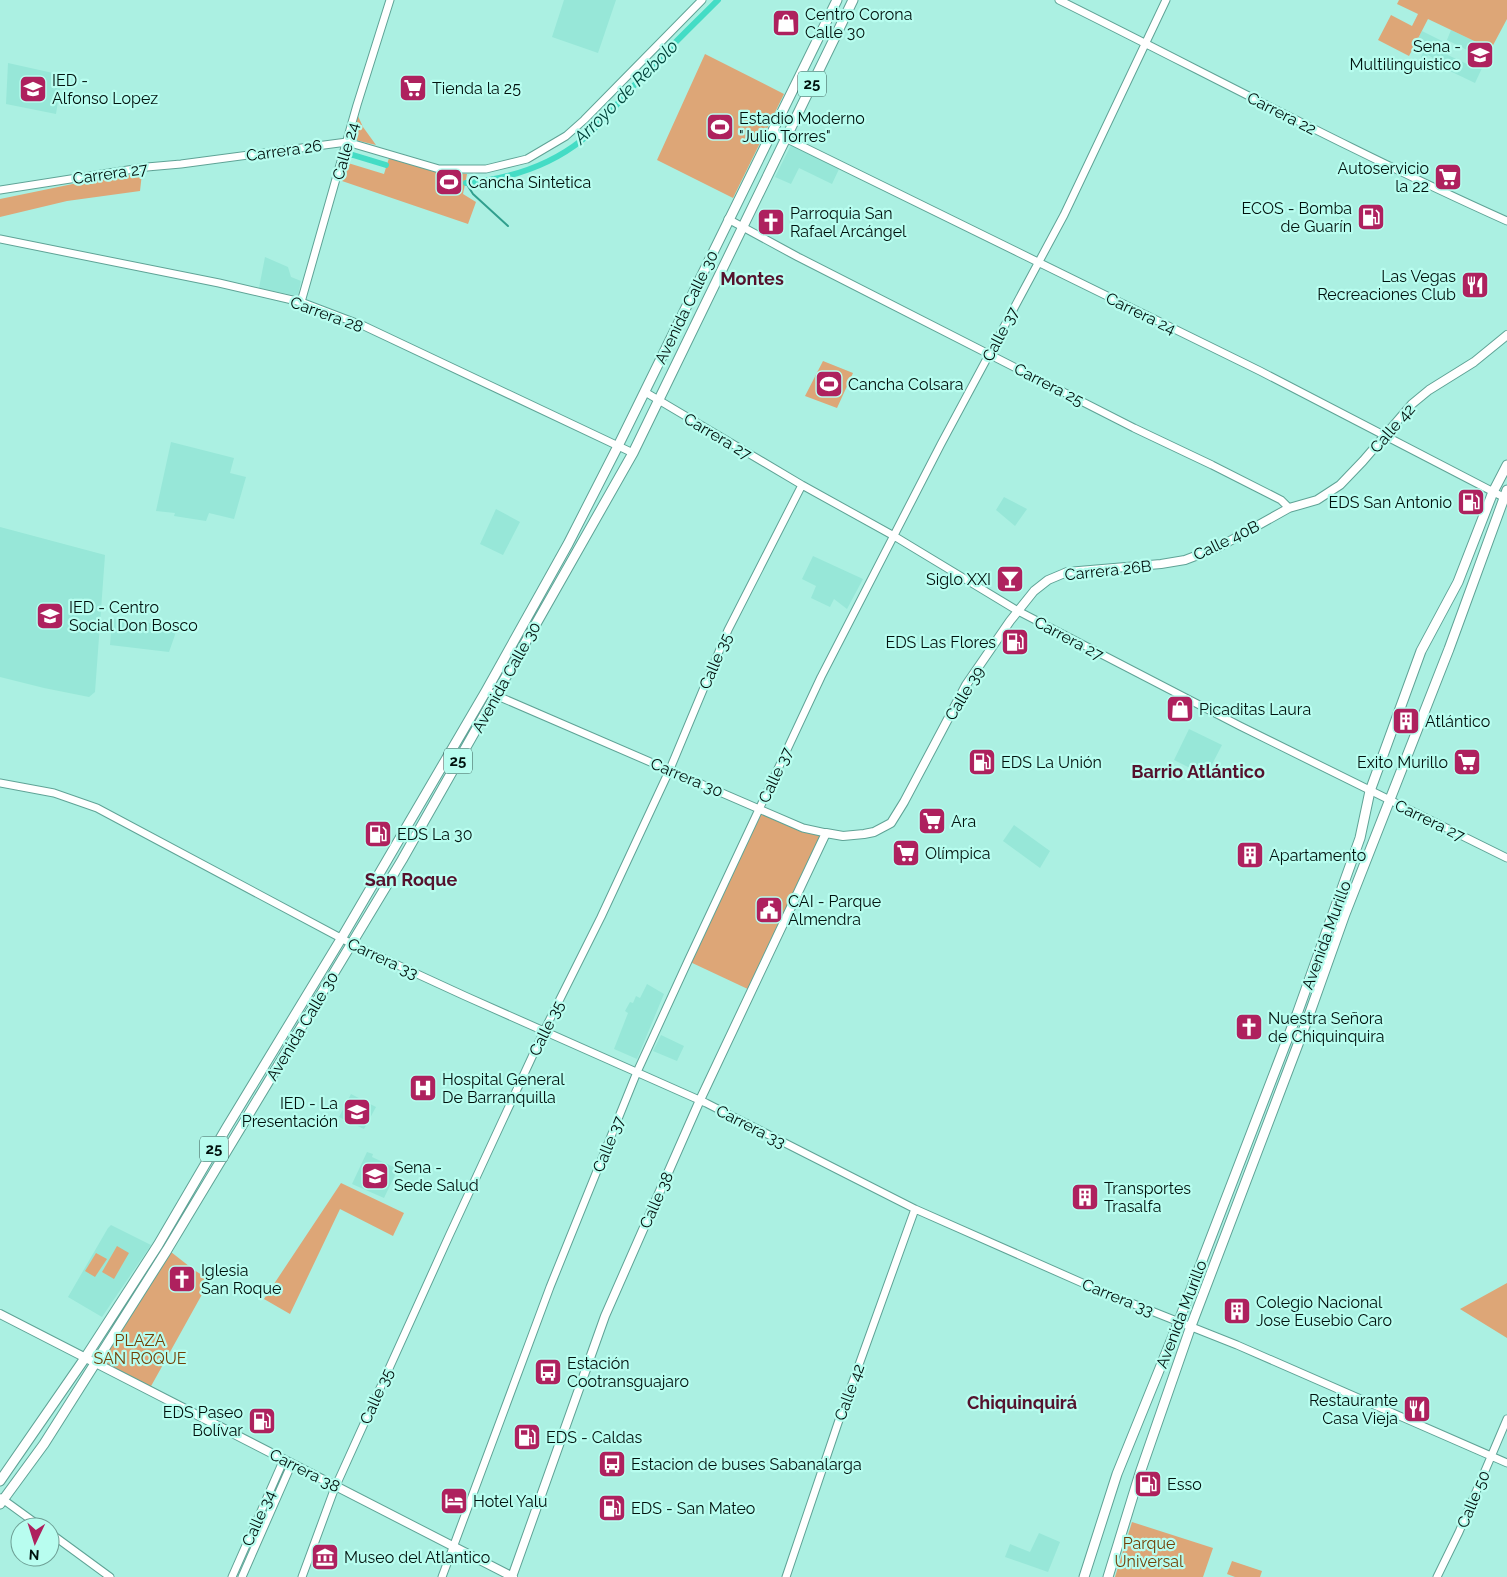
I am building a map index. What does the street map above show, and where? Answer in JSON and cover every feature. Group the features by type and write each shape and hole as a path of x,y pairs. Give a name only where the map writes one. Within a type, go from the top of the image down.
{"main road":[{"name":"Avenida Calle 30","path":"0,1481 85,1358 158,1245 232,1118 341,939 486,691 568,544 618,446 837,0"},
{"name":"Avenida Calle 30","path":"1,1501 44,1444 96,1364 352,944 402,860 633,454 660,401 699,313 743,227 853,0"},
{"name":"Calle 42","path":"1289,508 1317,500 1329,493 1358,467 1412,404 1429,390 1474,362 1507,335"},
{"path":"1496,344 1507,342"},
{"name":"Avenida Murillo","path":"1084,1577 1117,1474 1288,1039 1329,927 1360,838 1370,791 1421,651 1458,582 1493,492 1507,465"},
{"name":"Avenida Murillo","path":"1108,1577 1141,1468 1191,1326 1308,1018 1345,914 1449,648 1506,495"},
{"name":"Calle 40B","path":"1161,564 1201,555 1289,508"},
{"name":"Carrera 26B","path":"1055,577 1080,570 1161,564"},
{"name":"Calle 39","path":"891,823 966,685 1034,591 1055,577"},
{"name":"Carrera 30","path":"826,833 843,836 864,834 874,832 891,823"},
{"name":"Calle 38","path":"512,1577 605,1316 700,1100 826,833"},
{"name":"Carrera 38","path":"0,1314 512,1577"}],"street":[{"name":"Calle 24","path":"301,302 390,0"},
{"path":"346,144 439,169 498,168 527,159 566,136 584,120 702,0"},
{"name":"Carrera 22","path":"1058,0 1446,194 1507,221"},
{"name":"Calle 37","path":"442,1577 550,1288 637,1072 821,677 989,354 1064,215 1166,0"},
{"name":"Carrera 24","path":"773,132 1260,371 1493,492 1506,495"},
{"name":"Carrera 26","path":"220,159 346,144"},
{"name":"Carrera 27","path":"0,190 148,167 220,159"},
{"name":"Carrera 25","path":"728,219 798,257 1134,428 1281,500 1289,508"},
{"name":"Carrera 28","path":"0,238 219,282 301,302 364,326 633,454"},
{"name":"Carrera 27","path":"644,392 802,485 894,536 1018,611 1166,689 1507,858"},
{"name":"Calle 35","path":"302,1577 335,1486 544,1031 601,918 670,769 728,630 802,485"},
{"name":"Carrera 30","path":"486,691 803,828 826,833"},
{"name":"Carrera 33","path":"0,783 54,793 97,808 341,939 700,1100 915,1209 1096,1289 1191,1326 1507,1463"},
{"name":"Calle 42","path":"786,1577 838,1423 915,1209"},
{"name":"Calle 50","path":"1437,1577 1459,1532 1507,1419"},
{"name":"Calle 34","path":"232,1577 284,1459"},
{"name":"Calle 34","path":"242,1577 292,1463"},
{"path":"1,1501 26,1517"},
{"path":"60,1541 110,1577"}],"shaded area":[{"path":"564,0 616,0 598,53 552,37"},
{"name":"Sena - Multilinguistico","path":"1451,30 1491,49 1475,83 1431,62 1433,58 1428,55 1425,60 1421,57 1423,53 1413,48 1422,31 1442,41 1437,50 1467,64 1473,53 1447,40"},
{"name":"IED - Alfonso Lopez","path":"8,63 62,75 56,114 6,104"},
{"path":"791,145 839,169 832,184 799,168 791,184 775,177"},
{"path":"265,257 288,267 291,277 301,281 298,296 259,288"},
{"path":"171,442 234,458 230,473 246,477 234,519 209,513 206,521 174,516 175,513 156,511"},
{"path":"1004,497 1027,509 1015,526 996,510"},
{"path":"496,509 520,522 503,555 480,544"},
{"name":"IED - Centro Social Don Bosco","path":"0,527 105,555 95,692 89,697 0,677"},
{"path":"813,556 863,579 847,609 834,599 830,607 811,598 816,586 802,579"},
{"path":"112,619 159,624 176,632 169,652 110,645"},
{"path":"1189,729 1222,745 1206,776 1174,760"},
{"path":"1014,825 1050,851 1040,868 1003,841"},
{"path":"647,984 664,994 637,1059 614,1049 628,1013 625,1011 630,1002 633,1003 636,996 640,998"},
{"path":"661,1035 684,1046 677,1061 653,1051"},
{"name":"IED - La Presentación","path":"351,1094 376,1107 364,1129 339,1117"},
{"name":"Sena - Sede Salud","path":"367,1152 373,1154 372,1157 398,1169 384,1198 352,1184"},
{"path":"111,1225 151,1245 102,1317 68,1297"},
{"path":"1039,1533 1060,1542 1048,1572 1005,1557 1010,1544 1030,1552"}],"green space":[{"path":"1399,0 1507,0 1507,19 1491,49 1428,19 1409,56 1378,40 1391,15 1412,26 1418,14 1397,4"},
{"name":"Estadio Moderno \"Julio Torres\"","path":"705,54 784,94 733,198 657,160"},
{"path":"358,116 363,127 376,145 351,139"},
{"path":"389,158 432,171 467,174 463,194 476,202 468,224 342,181 348,163 384,174"},
{"path":"142,173 140,191 67,201 0,217 0,199 92,180"},
{"name":"Cancha Colsara","path":"823,361 853,373 837,408 805,396"},
{"path":"759,808 826,833 752,991 688,961"},
{"path":"341,1183 404,1213 393,1236 340,1209 290,1314 264,1299"},
{"path":"117,1246 129,1253 114,1279 102,1272"},
{"name":"PLAZA SAN ROQUE","path":"171,1252 210,1280 150,1388 98,1361"},
{"path":"96,1253 107,1259 95,1277 85,1271"},
{"path":"1507,1283 1507,1338 1460,1309"},
{"name":"Parque Universal","path":"1132,1522 1213,1548 1203,1577 1115,1577"},
{"path":"1232,1561 1262,1571 1260,1577 1235,1577 1227,1574"}],"waterway":[{"name":"Arroyo de Rebolo","path":"466,183 512,175 527,170 555,158 582,140 718,0"},
{"name":"Arroyo de Rebolo","path":"341,154 353,155 386,165"},
{"path":"466,183 473,194 508,226"}],"place":[{"name":"Centro Corona Calle 30","path":"786,23"},
{"name":"Sena - Multilinguistico","path":"1480,55"},
{"name":"Tienda la 25","path":"413,88"},
{"name":"IED - Alfonso Lopez","path":"33,89"},
{"name":"Estadio Moderno \"Julio Torres\"","path":"720,127"},
{"name":"Autoservicio la 22","path":"1448,177"},
{"name":"Cancha Sintetica","path":"449,182"},
{"name":"ECOS - Bomba de Guarín","path":"1371,217"},
{"name":"Parroquia San Rafael Arcángel","path":"771,222"},
{"name":"Las Vegas Recreaciones Club","path":"1475,285"},
{"name":"Cancha Colsara","path":"829,384"},
{"name":"EDS San Antonio","path":"1471,502"},
{"name":"Siglo XXI","path":"1010,579"},
{"name":"IED - Centro Social Don Bosco","path":"50,616"},
{"name":"EDS Las Flores","path":"1015,642"},
{"name":"Picaditas Laura","path":"1180,709"},
{"name":"Atlántico","path":"1406,721"},
{"name":"EDS La Unión","path":"982,762"},
{"name":"Exito Murillo","path":"1467,762"},
{"name":"Ara","path":"932,821"},
{"name":"EDS La 30","path":"378,834"},
{"name":"Olímpica","path":"906,853"},
{"name":"Apartamento","path":"1250,855"},
{"name":"CAI - Parque Almendra","path":"769,910"},
{"name":"Nuestra Señora de Chiquinquira","path":"1249,1027"},
{"name":"Hospital General De Barranquilla","path":"423,1088"},
{"name":"IED - La Presentación","path":"357,1112"},
{"name":"Sena - Sede Salud","path":"375,1176"},
{"name":"Transportes Trasalfa","path":"1085,1197"},
{"name":"Iglesia San Roque","path":"182,1279"},
{"name":"Colegio Nacional Jose Eusebio Caro","path":"1237,1311"},
{"name":"Estación Cootransguajaro","path":"548,1372"},
{"name":"Restaurante Casa Vieja","path":"1417,1409"},
{"name":"EDS Paseo Bolívar","path":"262,1421"},
{"name":"EDS - Caldas","path":"527,1437"},
{"name":"Estacion de buses Sabanalarga","path":"612,1464"},
{"name":"Esso","path":"1148,1484"},
{"name":"Hotel Yalu","path":"454,1501"},
{"name":"EDS - San Mateo","path":"612,1508"},
{"name":"Museo del Atlantico","path":"325,1557"}],"district":[{"name":"Montes","path":"752,279"},
{"name":"Barrio Atlántico","path":"1198,772"},
{"name":"San Roque","path":"411,880"},
{"name":"Chiquinquirá","path":"1022,1403"}]}
